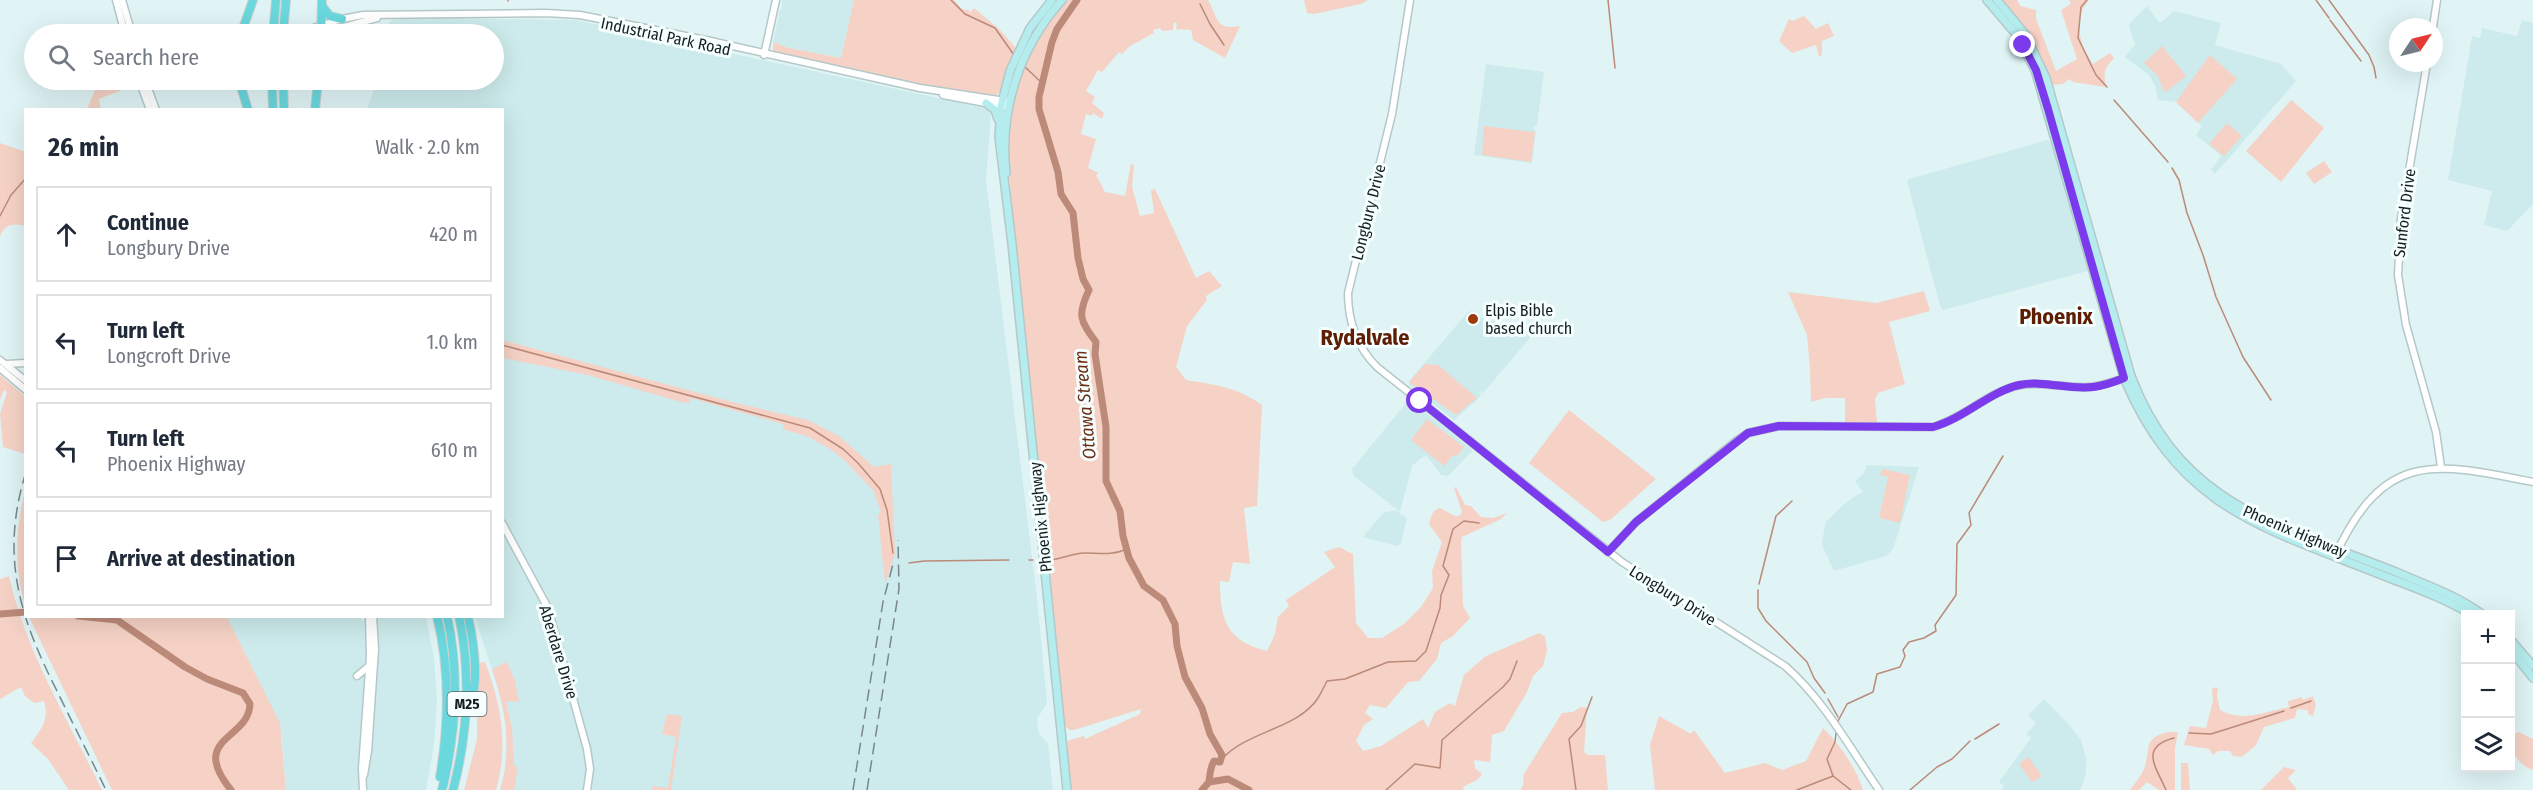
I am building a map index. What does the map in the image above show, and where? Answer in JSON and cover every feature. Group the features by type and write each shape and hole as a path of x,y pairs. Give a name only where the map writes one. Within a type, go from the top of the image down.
{"main road":[{"path":"245,24 253,0"},
{"path":"274,24 276,0"},
{"path":"284,24 286,0"},
{"name":"Phoenix Highway","path":"1052,0 1024,41 1010,71 1005,104 1005,159 1067,790"},
{"name":"Phoenix Highway","path":"1012,244 1000,164 999,124 1005,104 1030,46 1062,0"},
{"name":"Phoenix Highway","path":"1988,0 2015,33 2036,70 2127,377 2161,434 2184,464 2207,485 2247,512 2442,599 2461,610"},
{"name":"Phoenix Highway","path":"1997,0 2025,34 2046,78 2127,377"},
{"path":"322,2 330,16 342,19"},
{"path":"321,24 322,2"},
{"path":"241,90 247,108"},
{"path":"272,90 273,108"},
{"path":"283,90 284,108"},
{"path":"315,108 317,90"},
{"path":"986,103 995,110 999,124"},
{"name":"Phoenix Highway","path":"2337,553 2440,590 2474,610"},
{"path":"437,618 443,647 447,705 439,790"},
{"name":"M25","path":"439,790 452,737 454,701 454,663 447,618"},
{"name":"M25","path":"453,790 460,760 466,713 466,660 459,618"},
{"path":"466,713 471,704 474,687 468,618"},
{"path":"2515,644 2533,666"},
{"path":"2515,654 2533,678"}],"street":[{"path":"116,0 126,24"},
{"path":"122,0 128,24"},
{"path":"764,55 776,0"},
{"name":"Longbury Drive","path":"1410,0 1392,114 1348,293 1348,311 1354,334 1364,352 1377,367 1608,552 1635,572 1774,658 1794,674 1818,701 1879,790"},
{"path":"2435,18 2438,0"},
{"name":"Industrial Park Road","path":"334,24 342,19 381,14 565,14 726,44 764,55 1005,104"},
{"name":"Industrial Park Road","path":"349,24 383,17 570,17 764,55 986,103 1005,104"},
{"path":"768,37 775,56"},
{"name":"Sunford Drive","path":"2426,72 2401,219 2398,275 2406,325 2436,432 2441,467"},
{"path":"143,90 149,108"},
{"path":"148,90 155,108"},
{"path":"1,364 17,365 24,362"},
{"path":"1,364 18,379 24,364"},
{"path":"1608,552 1636,522 1748,433 1779,426 1933,427 1954,420 1999,393 2017,386 2037,383 2092,387 2127,377"},
{"path":"2337,553 2356,517 2377,492 2411,473 2441,467 2472,469 2533,482"},
{"name":"Aberdare Drive","path":"504,527 539,589 553,624 587,749 590,769 587,790"},
{"path":"364,768 369,618"},
{"path":"363,790 375,649 374,618"},
{"path":"357,676 369,666"}],"shaded area":[{"path":"782,0 854,0 841,58 789,48 773,42"},
{"path":"854,0 954,0 962,9 969,10 970,13 974,8 999,29 1016,48 999,93 992,97 923,87 804,60 773,50 773,42 789,48 841,58"},
{"path":"1067,0 1208,0 1216,18 1222,25 1240,26 1225,58 1193,40 1191,30 1176,29 1177,23 1174,23 1173,30 1162,31 1160,28 1153,30 1154,33 1130,46 1122,54 1119,52 1102,72 1098,70 1086,91 1095,97 1092,103 1104,113 1102,119 1093,113 1092,116 1086,114 1081,134 1096,139 1088,168 1099,173 1096,175 1105,192 1125,196 1131,164 1134,165 1132,187 1140,216 1154,213 1151,190 1155,189 1196,278 1209,271 1222,286 1206,296 1207,300 1187,326 1176,367 1186,380 1235,390 1262,405 1257,506 1244,508 1250,564 1233,562 1229,582 1220,581 1224,617 1234,634 1253,647 1267,651 1275,634 1278,617 1289,606 1286,600 1335,567 1324,552 1339,547 1353,554 1356,623 1368,638 1382,638 1404,624 1421,607 1433,588 1432,571 1442,542 1429,524 1432,514 1437,509 1440,508 1455,516 1459,516 1462,512 1454,488 1456,487 1465,505 1471,506 1481,517 1493,518 1507,513 1501,519 1462,537 1463,606 1470,618 1453,636 1441,643 1437,659 1419,681 1408,682 1386,708 1370,705 1365,713 1373,719 1364,725 1356,741 1363,751 1381,746 1423,719 1428,728 1435,712 1450,703 1455,706 1464,675 1486,656 1539,633 1545,637 1547,650 1543,666 1533,676 1527,692 1504,731 1492,735 1490,762 1474,760 1475,768 1482,774 1477,780 1463,787 1464,790 1071,790 1067,741 1084,736 1085,739 1140,714 1141,709 1074,730 1065,726 1014,251 1007,133 1012,101 1032,48 1043,29"},
{"path":"1304,0 1368,0 1361,4 1314,14 1307,13"},
{"path":"2003,0 2017,0 2020,6 2036,10 2036,19 2056,71 2077,59 2061,10 2071,4 2069,0 2089,0 2080,15 2079,32 2084,48 2093,64 2110,53 2114,58 2105,70 2105,87 2073,82 2069,79 2063,84 2052,85 2031,37"},
{"path":"2147,6 2160,23 2174,11 2221,23 2215,45 2281,64 2296,81 2215,174 2211,170 2221,156 2196,135 2202,126 2176,102 2158,100 2156,88 2149,75 2125,57 2135,44 2129,27 2130,23"},
{"path":"1804,16 1816,29 1828,23 1834,36 1822,41 1822,55 1819,57 1816,45 1792,53 1779,41 1789,19 1792,21"},
{"path":"393,19 576,20 989,109 991,116 986,180 1037,598 1047,703 1037,719 1039,734 1048,743 1053,790 500,790 505,770 507,729 502,701 475,618 504,618 504,108 368,108 374,90 504,90 504,24 388,24"},
{"path":"2522,20 2533,23 2533,204 2507,231 2484,225 2492,191 2448,180 2472,36 2480,38 2482,28 2517,36"},
{"path":"2162,46 2186,76 2166,92 2158,76 2144,63"},
{"path":"2210,55 2237,79 2198,123 2176,102"},
{"path":"1486,64 1544,72 1537,125 1533,128 1536,130 1532,163 1474,155"},
{"path":"95,90 122,90 99,99 101,108 87,108"},
{"path":"2291,100 2324,128 2281,182 2246,151"},
{"path":"2227,123 2242,136 2224,156 2209,144"},
{"path":"1484,126 1535,132 1531,162 1482,155"},
{"path":"2047,140 2053,143 2088,271 1943,310 1940,306 1907,181"},
{"path":"0,143 24,151 24,226 10,225 4,229 0,237"},
{"path":"2324,161 2332,172 2314,184 2306,173"},
{"path":"1924,291 1930,311 1889,322 1905,384 1878,393 1875,399 1877,422 1845,422 1845,398 1825,398 1811,402 1807,335 1788,292 1876,303"},
{"path":"1471,311 1483,319 1533,329 1529,339 1483,393 1479,392 1481,395 1478,399 1454,420 1409,385 1409,381"},
{"path":"504,341 808,420 839,436 874,467 891,464 895,554 885,584 878,515 881,512 873,490 830,449 809,437 783,429 783,424 690,398 689,403 681,402 588,375 504,358"},
{"path":"1425,364 1438,365 1477,398 1456,415 1409,382"},
{"path":"0,375 24,395 24,454 3,447 0,414 7,392 4,390 0,400"},
{"path":"1407,402 1413,402 1418,407 1415,411 1417,413 1421,409 1473,450 1448,476 1441,475 1427,456 1421,458 1412,466 1400,512 1353,475 1352,469"},
{"path":"1569,410 1656,479 1610,520 1603,522 1529,463"},
{"path":"1427,419 1464,447 1444,466 1411,440"},
{"path":"1867,465 1919,467 1893,549 1886,556 1834,571 1822,545 1826,522 1842,506 1863,492 1855,481 1864,473"},
{"path":"1882,469 1910,475 1900,523 1879,518 1888,477 1880,475"},
{"path":"24,496 24,602 17,548"},
{"path":"1395,510 1407,518 1401,544 1397,546 1363,537 1383,513"},
{"path":"9,576 16,604 37,659 102,790 69,790 48,759 31,743 45,719 44,701 34,703 25,696 21,687 0,699 0,579"},
{"path":"29,618 228,618 280,723 286,790 112,790"},
{"path":"228,618 360,618 362,621 371,618 426,618 434,658 437,701 434,744 426,790 286,790 282,737 255,673"},
{"path":"485,662 499,709 502,741 500,774 496,790 464,790 477,739 477,663"},
{"path":"507,662 515,681 519,701 506,702 512,728 514,765 518,768 514,790 500,790 507,744 501,699 492,669"},
{"path":"2216,687 2220,710 2237,716 2254,715 2289,707 2288,701 2302,697 2303,700 2313,696 2316,705 2313,716 2308,714 2308,710 2297,709 2295,718 2264,727 2256,745 2242,757 2233,756 2230,751 2218,751 2213,755 2209,749 2184,745 2190,726 2206,728 2213,701 2212,689"},
{"path":"2044,699 2081,740 2086,758 2083,784 2080,790 2001,790 2004,786 1999,782 2031,738 2026,734 2036,723 2028,715"},
{"path":"1581,707 1587,708 1584,752 1588,755 1605,755 1608,790 1520,790 1523,786 1524,774 1562,713 1573,712"},
{"path":"667,714 682,716 671,790 652,790 653,786 668,788 676,737 662,734"},
{"path":"1659,716 1691,734 1694,730 1725,773 1765,763 1782,770 1806,761 1823,728 1847,757 1863,790 1655,790 1650,745"},
{"path":"2168,732 2178,732 2175,748 2175,790 2159,790 2147,782 2139,790 2130,790 2144,769 2151,741"},
{"path":"2519,732 2533,739 2533,770 2523,765 2515,754 2515,734"},
{"path":"2028,757 2042,776 2032,782 2019,764"},
{"path":"2181,763 2188,763 2190,790 2181,790"},
{"path":"2284,767 2296,770 2288,778 2297,790 2261,790"}],"waterway":[{"path":"951,0 965,14 995,28 1014,55"},
{"name":"Ottawa Stream","path":"1077,0 1057,29 1052,42 1039,97 1039,109 1058,172 1061,194 1073,213 1078,258 1083,279 1089,290 1083,306 1082,318 1086,329 1096,342 1095,354 1106,427 1106,481 1120,511 1129,558 1144,586 1163,600 1175,624 1177,646 1185,677 1202,708 1210,734 1222,755 1220,762 1214,761 1209,782 1202,790"},
{"path":"1608,0 1615,68"},
{"path":"2087,0 2081,7 2078,38 2096,75 2107,87"},
{"path":"2316,0 2329,18"},
{"path":"2329,0 2369,55 2376,78"},
{"path":"1200,4 1224,45"},
{"path":"2330,20 2361,61"},
{"path":"1025,67 1042,83"},
{"path":"2114,100 2168,162"},
{"path":"2172,168 2179,180 2187,213 2216,297 2243,357 2271,400"},
{"path":"0,216 11,195 24,180"},
{"path":"504,346 810,428 843,449 880,489 887,510 893,553"},
{"path":"1837,723 1847,704 1873,692 1877,674 1900,667 1905,656 1903,650 1909,642 1924,638 1936,631 1935,625 1956,595 1957,544 1971,525 1969,513 2003,456"},
{"path":"1759,584 1776,516 1792,501"},
{"path":"1222,759 1245,742 1298,717 1318,698 1327,681 1345,679 1388,662 1416,661 1426,651 1440,608 1441,595 1449,575 1443,566 1453,529 1464,521 1479,523"},
{"path":"1051,560 1080,553 1111,553 1127,549"},
{"path":"909,563 1009,560"},
{"path":"1758,590 1758,608 1766,621 1807,662 1814,678 1825,693"},
{"path":"0,614 24,612"},
{"path":"98,618 117,620 185,667 207,679 243,693 250,704 247,716 218,749 216,759 219,773 231,790"},
{"path":"1386,790 1415,764 1440,768 1442,740 1503,687 1510,679 1517,661"},
{"path":"1576,790 1569,739 1581,726 1592,697"},
{"path":"1828,699 1838,717"},
{"path":"2291,708 2311,701"},
{"path":"2189,733 2211,734 2284,711"},
{"path":"1975,739 1999,724"},
{"path":"1797,790 1833,776 1827,759 1835,742 1836,733"},
{"path":"2166,790 2155,766 2153,752 2163,742 2174,738"},
{"path":"1910,790 1937,767 1952,759 1970,741"},
{"path":"1833,776 1851,790"},
{"path":"1209,782 1228,779 1249,790"}],"railway":[{"path":"24,480 18,502 14,558 24,611"},
{"path":"867,790 899,589 898,540"},
{"path":"853,790 883,602 893,564"},
{"path":"26,618 44,663 106,790"}],"place":[{"name":"Elpis Bible based church","path":"1473,319"}],"district":[{"name":"Phoenix","path":"2056,316"},
{"name":"Rydalvale","path":"1365,337"}],"route":[{"path":"1420,401 1608,552 1636,522 1748,433 1779,426 1933,427 1963,416 1999,393 2017,386 2046,383 2092,387 2124,378 2048,109 2036,70 2023,45"}]}
